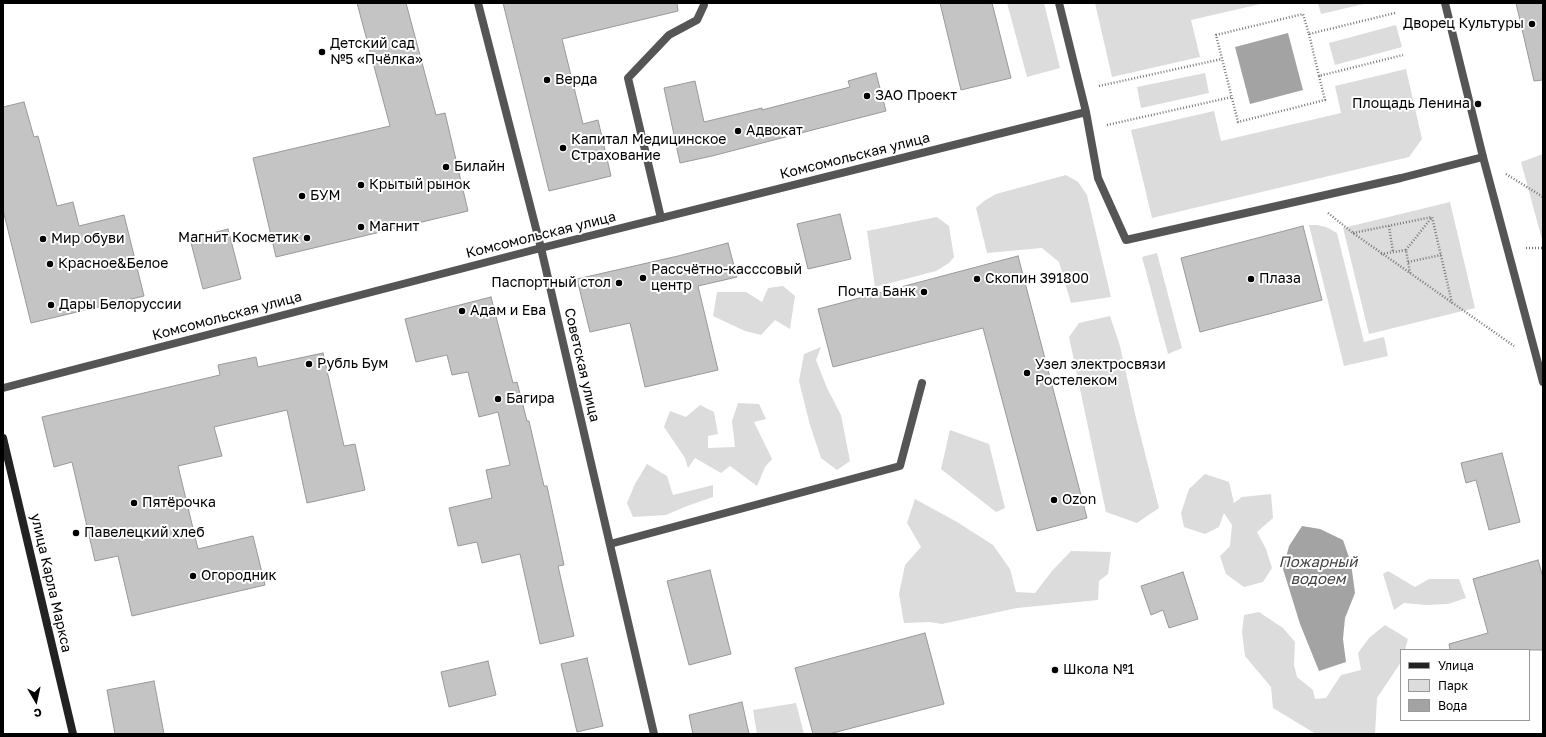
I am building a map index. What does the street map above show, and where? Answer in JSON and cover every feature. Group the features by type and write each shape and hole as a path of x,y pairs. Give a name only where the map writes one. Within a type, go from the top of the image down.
{"main road":[{"name":"улица Карла Маркса","path":"3,438 73,734"}],"street":[{"name":"Советская улица","path":"478,3 541,248 654,734"},
{"path":"662,218 628,78 669,35 697,20 704,3"},
{"path":"1059,3 1086,112 1098,178 1126,240 1484,159"},
{"path":"1445,3 1484,159 1543,382"},
{"name":"Комсомольская улица","path":"3,388 541,248 1086,112"},
{"path":"610,544 900,466 922,383"}],"path":[{"path":"1309,34 1395,13"},
{"path":"1303,14 1325,100 1238,122 1222,59 1216,35 1303,14"},
{"path":"1319,76 1403,55"},
{"path":"1081,90 1222,59"},
{"path":"1089,129 1232,97"},
{"path":"1484,159 1543,197"},
{"path":"1310,198 1352,233 1381,254 1538,362"},
{"path":"1352,233 1432,217"},
{"path":"1432,217 1453,304"},
{"path":"1381,254 1406,250 1432,217"},
{"path":"1388,226 1393,252"},
{"path":"1406,250 1410,274"},
{"path":"1408,262 1441,256"}],"green space":[{"path":"1007,3 1044,3 1060,68 1027,77"},
{"path":"1095,3 1265,3 1191,20 1200,57 1112,77"},
{"path":"1318,3 1368,3 1321,14"},
{"path":"1396,25 1402,47 1335,65 1329,43"},
{"path":"1406,69 1422,139 1409,157 1152,218 1131,130 1214,111 1221,141 1341,113 1335,86"},
{"path":"1205,73 1209,93 1141,108 1137,87"},
{"path":"1543,154 1543,243 1521,162"},
{"path":"1066,175 1078,182 1087,195 1111,297 1071,303 1059,262 1042,248 987,253 976,208 996,194"},
{"path":"1450,202 1475,308 1369,334 1343,228"},
{"path":"937,217 949,226 954,257 949,263 936,271 875,287 867,231"},
{"path":"1309,225 1326,227 1337,233 1364,342 1384,337 1388,356 1344,366"},
{"path":"1157,253 1182,348 1168,354 1142,257"},
{"path":"783,286 795,296 790,329 775,320 761,335 745,331 713,316 717,292 746,292 762,302 768,288"},
{"path":"1110,316 1120,346 1136,418 1159,508 1137,523 1106,512 1069,337 1079,323"},
{"path":"821,347 816,360 827,388 841,415 850,461 837,470 821,458 810,425 799,381 804,354"},
{"path":"738,403 759,404 766,419 754,422 772,459 765,467 757,486 730,466 721,473 695,458 688,468 685,458 664,427 670,411 686,417 700,405 714,412 718,434 708,436 708,448 735,447 732,421"},
{"path":"950,430 989,444 1005,508 996,512 941,469"},
{"path":"647,464 667,476 673,495 713,485 713,497 666,515 633,517 627,503 635,484"},
{"path":"1205,474 1229,482 1234,503 1242,497 1271,494 1273,518 1257,532 1266,549 1272,568 1263,582 1244,587 1226,574 1220,556 1230,546 1232,525 1224,513 1219,527 1205,534 1184,527 1181,513 1189,489"},
{"path":"915,499 957,522 993,545 1010,569 1016,592 1035,593 1052,571 1071,551 1111,552 1108,574 1099,581 1098,600 1017,608 942,624 930,622 904,623 899,594 905,565 921,547 907,523"},
{"path":"1388,571 1415,587 1429,579 1459,579 1466,598 1448,604 1426,605 1404,603 1394,610 1383,574"},
{"path":"1259,612 1283,628 1295,642 1294,665 1297,677 1313,690 1315,699 1326,698 1341,675 1361,670 1358,653 1369,638 1385,625 1408,639 1405,649 1400,649 1400,664 1377,698 1375,734 1316,734 1273,708 1271,687 1245,656 1242,632 1244,615"},
{"path":"796,703 804,734 757,734 753,710"}],"water":[{"path":"1288,33 1303,90 1250,104 1235,47"},
{"name":"Пожарный водоем","path":"1302,526 1320,529 1343,540 1351,563 1355,593 1345,618 1343,639 1346,662 1319,671 1300,624 1283,569 1289,546"}],"building":[{"name":"Крытый рынок","path":"357,3 406,3 436,115 445,113 468,211 276,257 253,158 390,126"},
{"name":"Верда","path":"503,3 677,3 678,11 562,39 583,124 598,120 611,176 549,191"},
{"path":"940,3 992,3 1011,78 961,90"},
{"name":"Дворец Культуры","path":"1516,3 1543,3 1543,80 1534,81"},
{"path":"876,73 886,111 680,163 664,88 695,81 704,122 762,108 762,110 850,87 848,81"},
{"path":"24,102 34,137 38,136 57,206 73,202 79,226 124,215 144,296 31,323 3,210 3,107"},
{"path":"840,214 851,259 808,269 797,224"},
{"name":"Плаза","path":"1303,226 1322,300 1200,332 1181,258"},
{"path":"228,229 241,279 203,289 190,239"},
{"path":"728,243 737,277 698,286 718,370 645,387 630,323 590,332 577,279"},
{"path":"1018,256 1087,518 1037,531 983,328 833,367 818,309"},
{"path":"491,297 513,383 517,382 527,421 529,421 544,486 547,486 564,565 558,566 574,636 540,644 520,554 482,563 477,542 458,546 449,508 492,498 486,470 510,465 498,412 479,417 468,372 452,375 447,355 416,362 405,319"},
{"path":"323,353 344,446 355,444 365,490 307,503 287,410 214,427 222,456 178,466 198,549 253,536 265,585 132,616 118,556 95,561 72,462 54,467 42,417 220,375 218,365 256,357 258,367"},
{"path":"1502,453 1520,522 1489,530 1476,480 1466,483 1461,463"},
{"path":"1538,560 1543,577 1543,650 1450,649 1449,644 1488,633 1473,579"},
{"path":"710,570 731,654 689,665 667,581"},
{"path":"1183,572 1198,619 1169,628 1163,610 1151,615 1141,586"},
{"path":"925,633 944,704 829,734 813,734 795,668"},
{"path":"587,658 603,726 577,732 561,664"},
{"path":"488,661 496,695 449,707 441,672"},
{"path":"154,681 164,734 115,734 107,690"},
{"path":"742,702 749,734 693,734 689,715"}],"place":[{"name":"Дворец Культуры","path":"1532,24"},
{"name":"Детский сад №5 «Пчёлка»","path":"322,52"},
{"name":"Верда","path":"547,80"},
{"name":"ЗАО Проект","path":"867,96"},
{"name":"Площадь Ленина","path":"1478,104"},
{"name":"Адвокат","path":"738,131"},
{"name":"Капитал Медицинское Страхование","path":"563,148"},
{"name":"Билайн","path":"446,167"},
{"name":"Крытый рынок","path":"361,185"},
{"name":"БУМ","path":"302,196"},
{"name":"Магнит","path":"361,227"},
{"name":"Магнит Косметик","path":"307,238"},
{"name":"Мир обуви","path":"43,239"},
{"name":"Красное&Белое","path":"50,264"},
{"name":"Рассчётно-касссовый центр","path":"643,278"},
{"name":"Скопин 391800","path":"977,279"},
{"name":"Плаза","path":"1251,279"},
{"name":"Паспортный стол","path":"619,283"},
{"name":"Почта Банк","path":"924,292"},
{"name":"Дары Белоруссии","path":"51,305"},
{"name":"Адам и Ева","path":"462,311"},
{"name":"Рубль Бум","path":"309,364"},
{"name":"Узел электросвязи Ростелеком","path":"1027,373"},
{"name":"Багира","path":"498,399"},
{"name":"Ozon","path":"1054,500"},
{"name":"Пятёрочка","path":"134,503"},
{"name":"Павелецкий хлеб","path":"76,533"},
{"name":"Огородник","path":"193,576"},
{"name":"Школа №1","path":"1055,670"}]}
